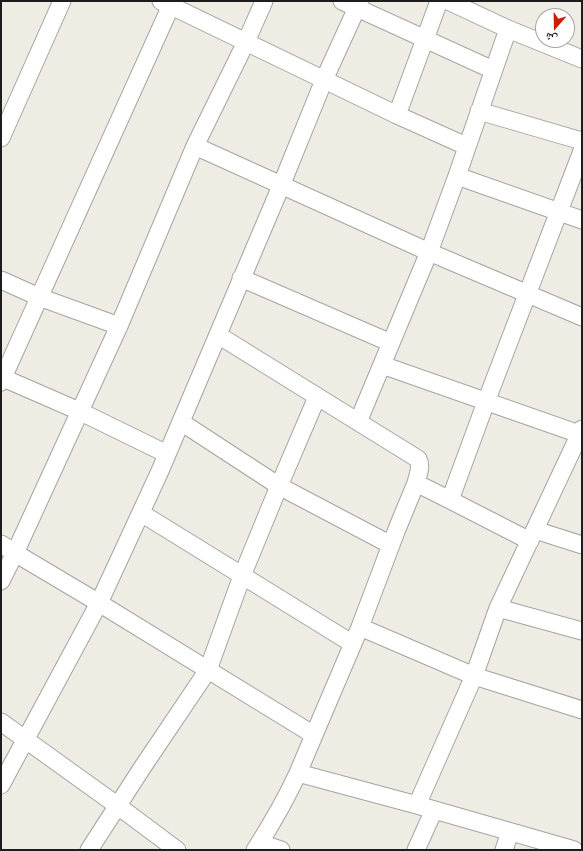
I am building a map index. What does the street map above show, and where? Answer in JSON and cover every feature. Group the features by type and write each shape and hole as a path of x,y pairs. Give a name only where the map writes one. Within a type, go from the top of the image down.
{"street":[{"path":"1,138 62,1"},
{"path":"1,581 8,548 79,411 118,326 195,146 246,42 264,1"},
{"path":"342,1 359,5 425,39 493,70"},
{"path":"397,115 440,1"},
{"path":"448,1 508,29 582,59"},
{"path":"167,454 79,411 2,379 168,3 324,80 466,146"},
{"path":"1,785 99,603 141,513 281,186 324,80 359,5"},
{"path":"358,422 429,252 508,29"},
{"path":"478,111 582,142"},
{"path":"195,146 429,252 582,317"},
{"path":"450,500 582,151"},
{"path":"457,176 582,220"},
{"path":"241,278 391,343"},
{"path":"1,280 39,297 118,326"},
{"path":"218,334 418,459 420,465 416,483 360,627 298,773 282,805 257,847 281,850"},
{"path":"382,365 486,402 581,433 498,608 474,676 416,805"},
{"path":"89,850 208,670 242,576 317,397"},
{"path":"181,422 279,486 391,545"},
{"path":"416,483 450,500 532,536 582,545"},
{"path":"141,513 353,644"},
{"path":"8,548 314,735"},
{"path":"498,608 582,631"},
{"path":"360,627 474,676 582,710"},
{"path":"1,722 25,741 118,806 177,850"},
{"path":"298,773 574,850"},
{"path":"416,850 434,810"},
{"path":"504,850 510,832"}]}
